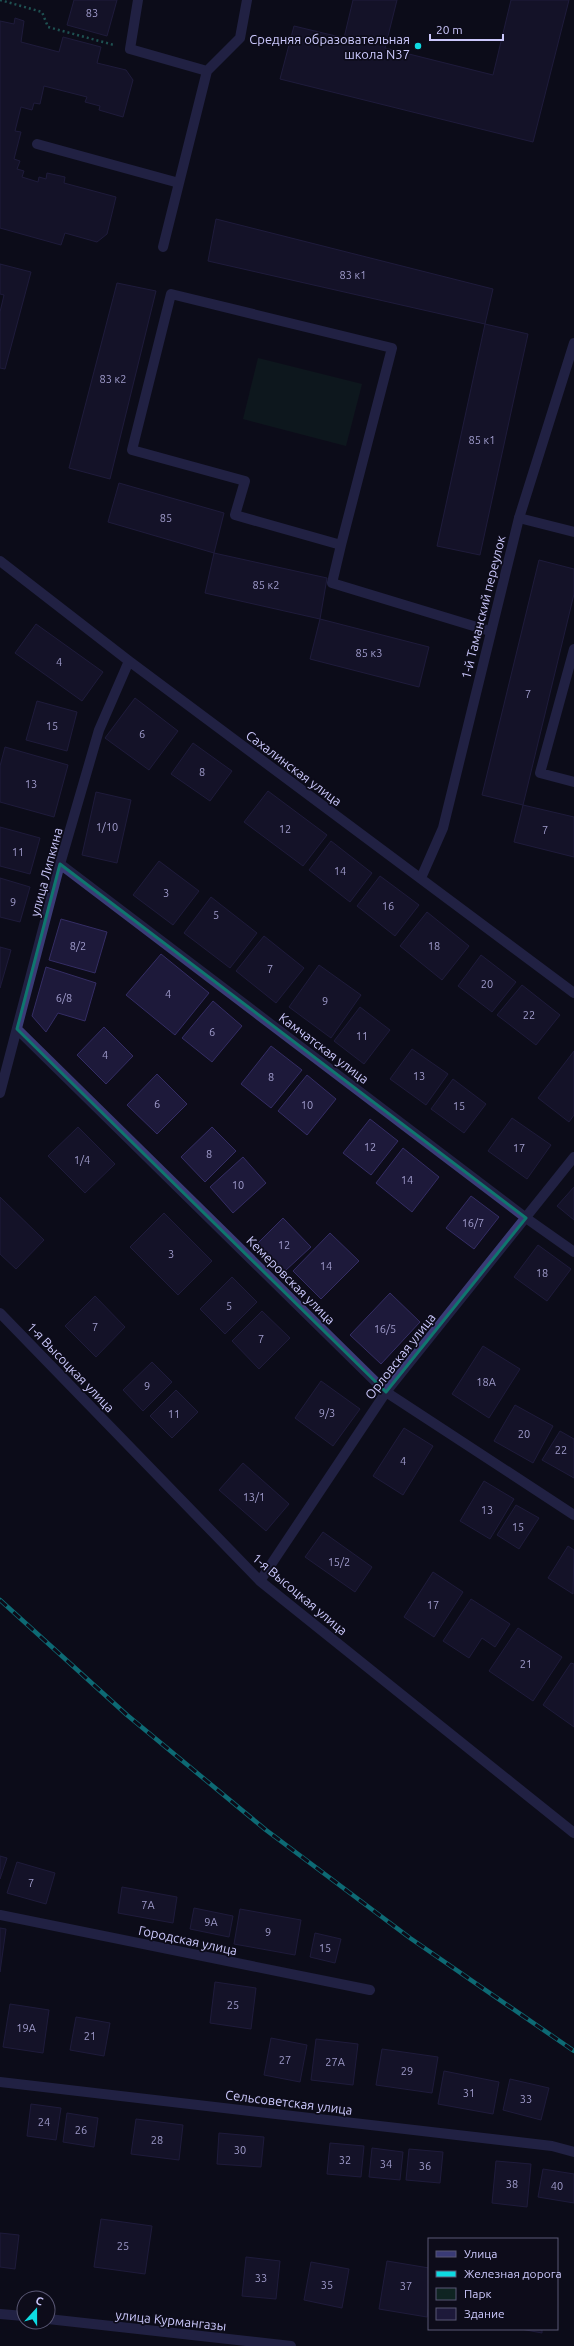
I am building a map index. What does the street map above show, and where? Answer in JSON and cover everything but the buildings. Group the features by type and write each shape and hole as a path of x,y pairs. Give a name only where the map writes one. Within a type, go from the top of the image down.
{"street":[{"path":"138,0 130,49 207,71"},
{"path":"163,247 207,71 240,38 247,0"},
{"path":"37,144 179,183"},
{"path":"341,545 235,515 245,481 132,450 171,294 392,348 332,583 490,631"},
{"name":"1-й Таманский переулок","path":"421,878 443,828 490,631 519,518 574,343"},
{"path":"519,518 574,532"},
{"name":"Сахалинская улица","path":"0,561 129,661 574,993"},
{"path":"574,649 540,773 574,782"},
{"name":"улица Липкина","path":"0,1093 60,864 99,730 129,661"},
{"name":"Камчатская улица","path":"60,864 526,1218 574,1252"},
{"name":"Кемеровская улица","path":"17,1029 386,1392 574,1515"},
{"name":"Орловская улица","path":"260,1581 386,1392 574,1157"},
{"name":"1-я Высоцкая улица","path":"0,1313 260,1581 574,1833"},
{"name":"Городская улица","path":"0,1915 370,1990"},
{"name":"Сельсоветская улица","path":"0,2082 552,2146 574,2152"},
{"path":"0,2314 16,2315"},
{"name":"улица Курмангазы","path":"56,2320 291,2346"}],"path":[{"path":"0,0 42,12 48,27 130,49"}],"highlighted area":[{"path":"60,864 526,1218 386,1392 17,1029"}],"green space":[{"path":"258,358 362,384 346,446 243,419"}],"railway":[{"path":"0,1600 127,1715 266,1830 410,1938 574,2051"}],"place":[{"name":"Средняя образовательная школа N37","path":"418,46"}]}
